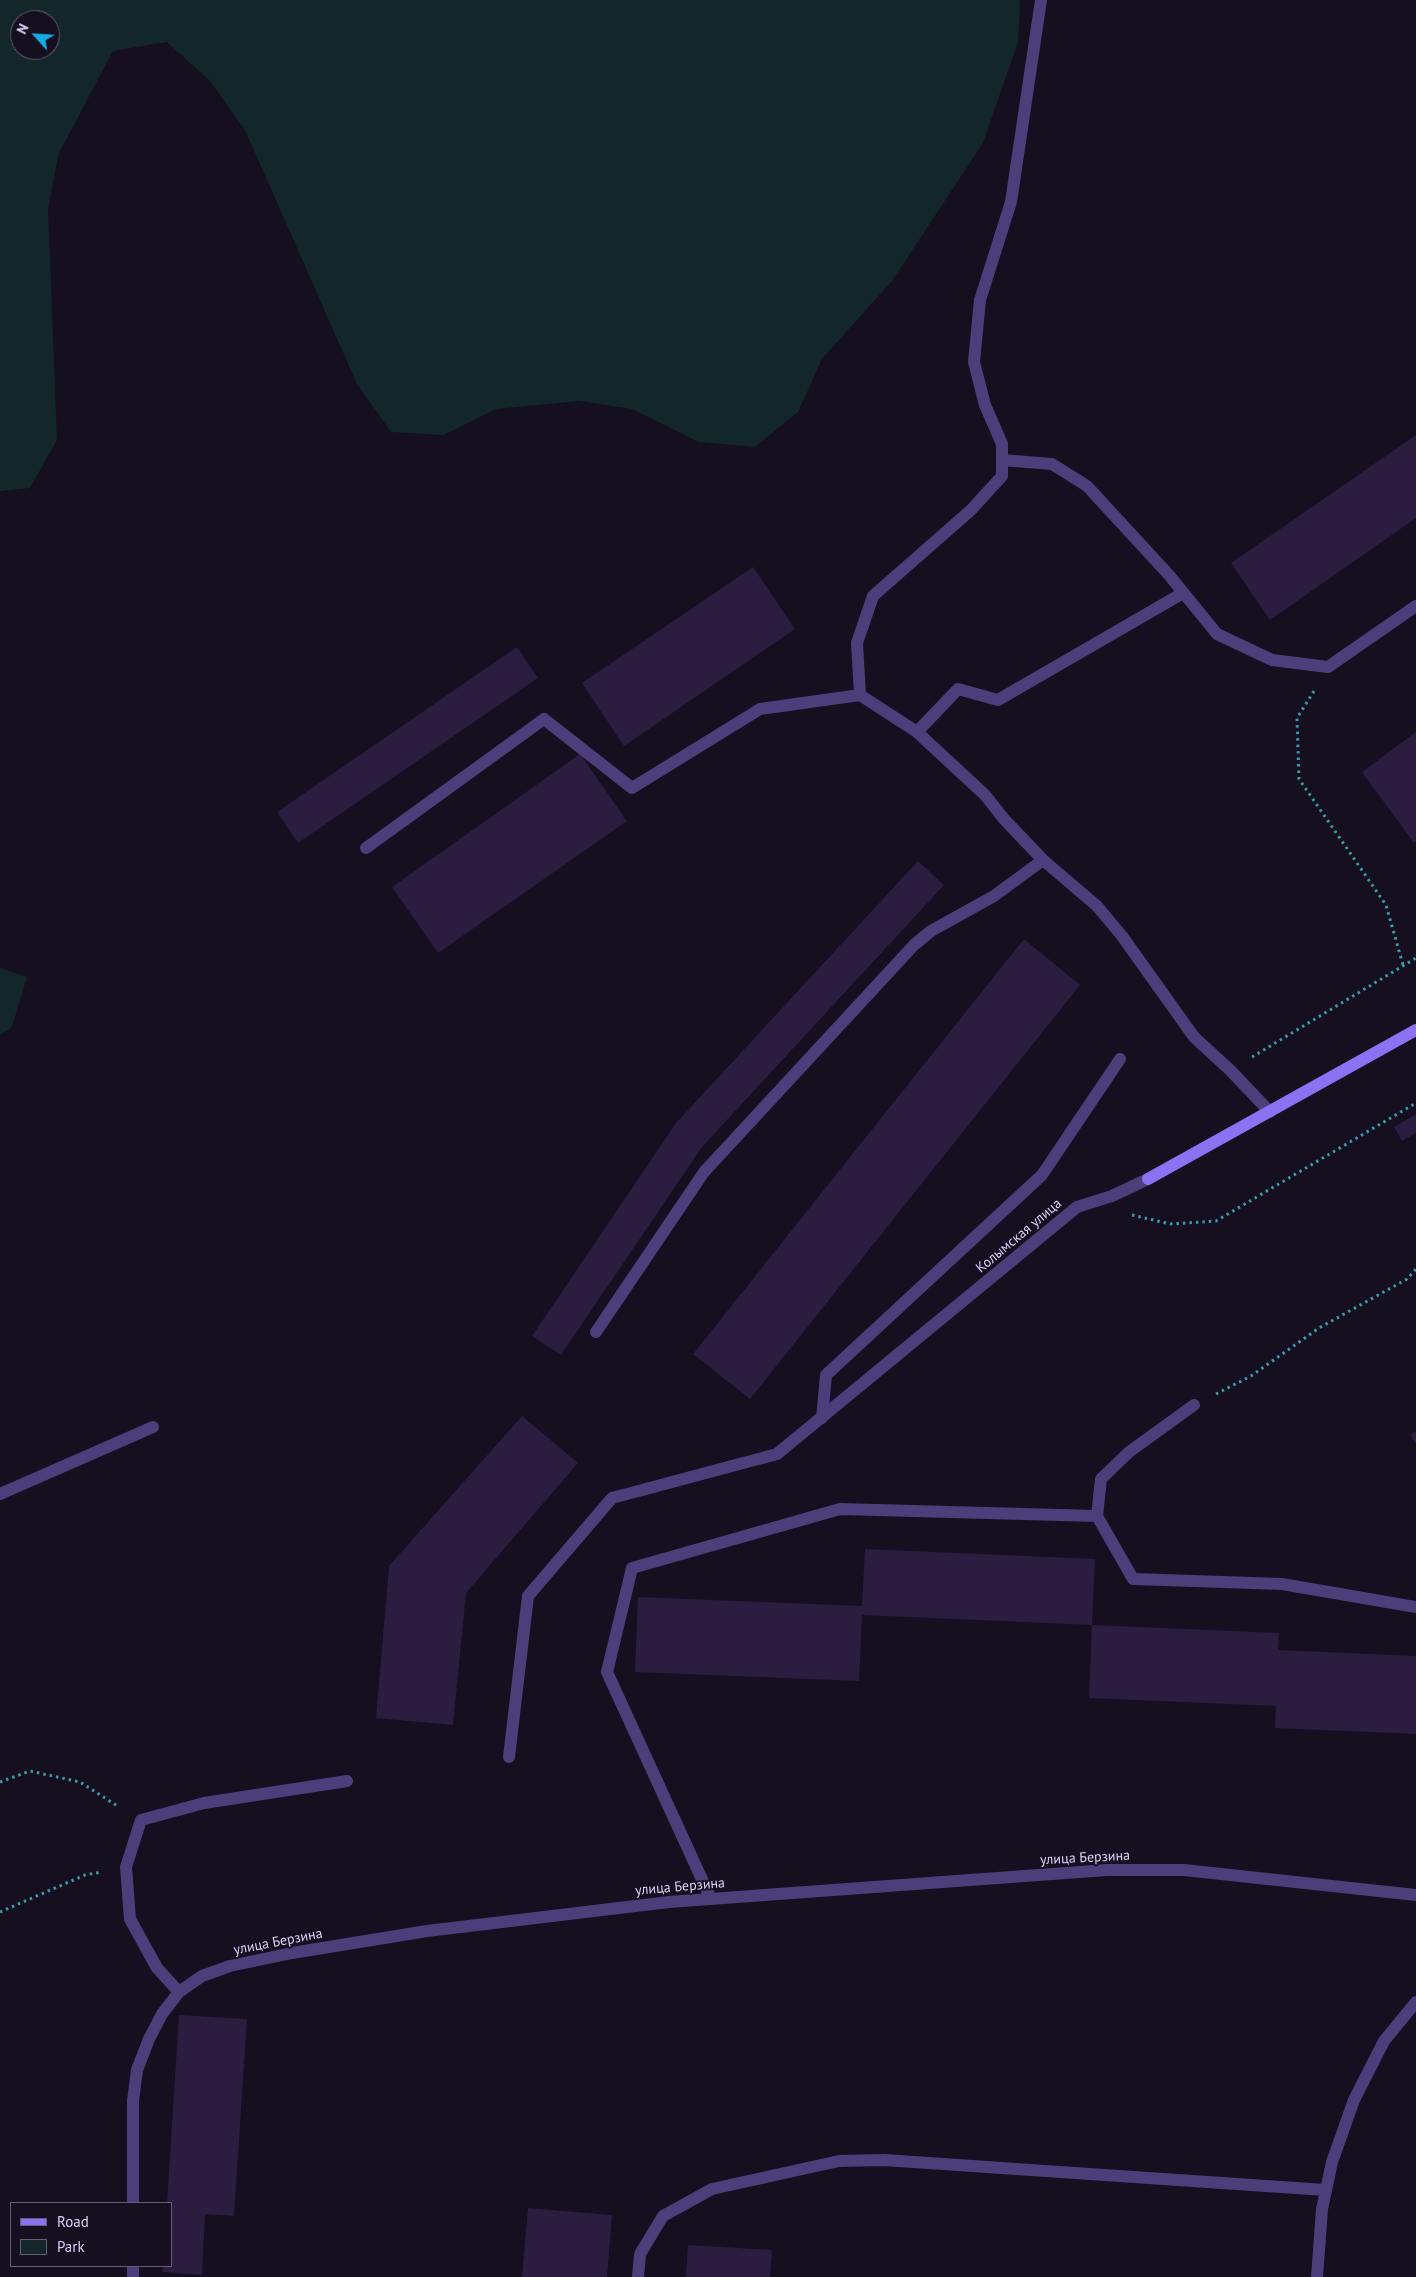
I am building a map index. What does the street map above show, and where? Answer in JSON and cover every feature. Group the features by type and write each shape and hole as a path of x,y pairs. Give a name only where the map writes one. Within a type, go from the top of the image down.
{"street":[{"path":"860,695 857,643 873,596 971,510 1002,476 1002,444 985,406 974,362 980,300 1010,202 1041,0"},
{"path":"1002,460 1052,464 1087,486 1184,593 1217,634 1272,660 1328,667 1416,606"},
{"path":"918,732 958,689 998,700 1184,593"},
{"path":"366,848 544,719 632,788 760,709 860,695 918,732 985,795 1004,819 1044,860 1097,906 1122,936 1194,1037 1230,1070 1270,1112"},
{"path":"596,1332 704,1172 914,945 931,930 994,896 1044,860"},
{"name":"Колымская улица","path":"509,1757 528,1596 612,1498 777,1454 1077,1207 1112,1196 1148,1179 1416,1030"},
{"path":"822,1418 826,1375 1042,1175 1120,1059"},
{"path":"1194,1406 1129,1452 1101,1479 1097,1516 1133,1578 1282,1584 1416,1607"},
{"path":"0,1494 153,1427"},
{"path":"711,1899 607,1672 632,1568 840,1510 1097,1516"},
{"path":"179,1992 157,1968 130,1919 126,1867 141,1820 204,1803 347,1781"},
{"name":"улица Берзина","path":"133,2202 133,2101 138,2070 148,2039 157,2022 179,1992 202,1976 230,1966 292,1953 427,1932 669,1902 1107,1870 1184,1870 1416,1895"},
{"path":"1317,2277 1325,2190 1332,2162 1354,2100 1384,2041 1416,2002"},
{"path":"638,2277 640,2254 663,2216 712,2189 839,2161 884,2160 1325,2190"}],"path":[{"path":"1328,667 1298,718 1299,779 1386,905 1403,965"},
{"path":"1230,1070 1416,958"},
{"path":"1123,1212 1170,1224 1216,1221 1416,1103"},
{"path":"1194,1406 1251,1376 1319,1328 1407,1279 1416,1270"},
{"path":"0,1782 30,1770 80,1782 141,1820"},
{"path":"0,1912 85,1875 126,1867"}],"green space":[{"path":"0,0 1020,0 1018,42 983,143 892,281 822,359 798,412 755,447 699,442 632,409 579,401 496,409 444,435 391,432 357,384 245,130 210,81 167,42 113,51 59,153 48,209 57,440 30,488 0,491"},
{"path":"0,968 27,977 12,1027 0,1035"}],"building":[{"path":"1416,435 1416,518 1270,620 1231,563"},
{"path":"753,567 795,629 624,746 582,683"},
{"path":"517,647 538,678 298,843 277,812"},
{"path":"1416,732 1416,841 1414,843 1362,772"},
{"path":"580,754 627,821 438,953 392,887"},
{"path":"918,861 944,885 702,1147 561,1355 532,1336 676,1123"},
{"path":"1024,939 1080,985 750,1399 693,1354"},
{"path":"1416,1114 1416,1133 1402,1141 1394,1127"},
{"path":"522,1416 578,1463 466,1593 453,1725 376,1718 389,1566"},
{"path":"1416,1431 1416,1444 1410,1435"},
{"path":"865,1549 1095,1559 1092,1625 862,1615 859,1681 635,1672 638,1597 862,1606"},
{"path":"1092,1625 1279,1633 1278,1650 1416,1656 1416,1734 1275,1728 1276,1706 1089,1698"},
{"path":"179,2015 247,2019 234,2216 205,2214 202,2275 162,2272 163,2267 172,2267 172,2202 167,2202"},
{"path":"528,2208 612,2215 607,2277 522,2277"},
{"path":"688,2245 772,2250 770,2277 686,2277"}]}
